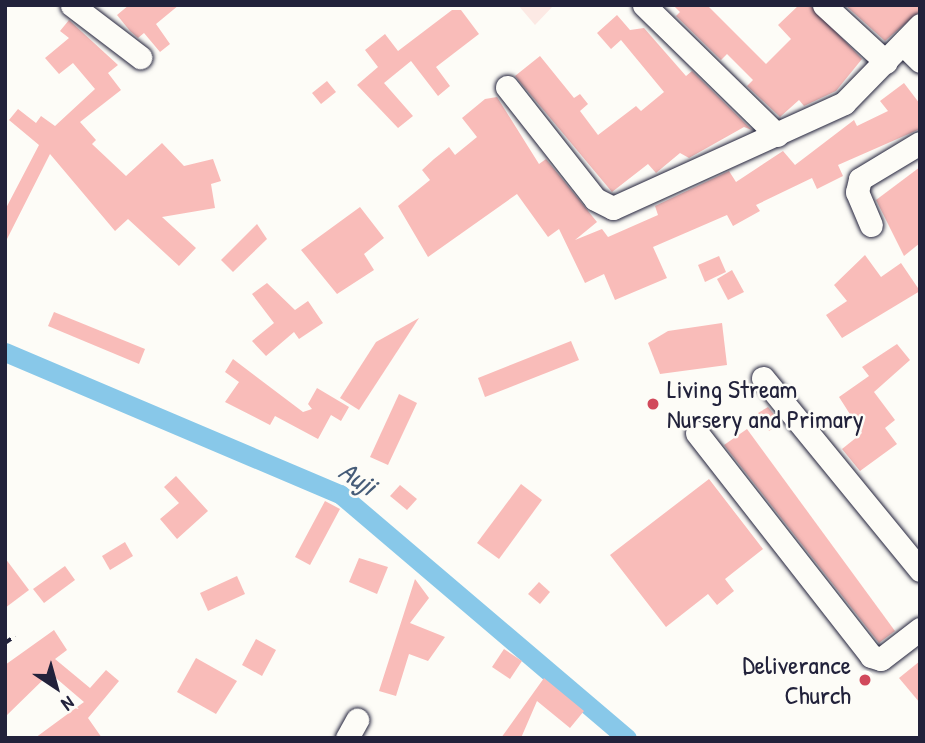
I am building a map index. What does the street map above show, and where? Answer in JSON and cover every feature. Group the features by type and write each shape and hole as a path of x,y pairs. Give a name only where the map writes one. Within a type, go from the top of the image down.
{"street":[{"path":"72,5 140,57"},
{"path":"644,5 777,135"},
{"path":"824,5 886,62"},
{"path":"506,87 608,207 777,135 844,103 920,25"},
{"path":"903,44 920,61"},
{"path":"871,225 857,192 860,179 920,143"},
{"path":"763,378 920,570"},
{"path":"697,433 872,656 881,659 920,629"}],"path":[{"path":"5,643 15,636"}],"shaded area":[{"path":"518,5 554,5 535,25"}],"building":[{"path":"129,5 179,5 156,24 170,44 160,52 144,33 138,38 130,31 117,15"},
{"path":"673,5 707,5 766,64 791,39 778,25 799,5 810,5 862,59 836,91 804,106 799,100 780,117 747,86 753,80 727,54 721,60 676,16 680,12"},
{"path":"845,5 920,5 920,11 885,41"},
{"path":"452,10 461,10 479,34 436,67 450,86 438,96 411,61 384,83 413,116 398,128 357,85 378,67 365,50 385,34 398,51"},
{"path":"617,15 630,30 644,28 686,76 692,71 752,130 744,127 689,158 680,153 656,173 648,164 612,192 515,76 540,56 574,98 580,94 588,104 580,111 598,135 636,106 641,111 664,92 621,40 611,49 597,33"},
{"path":"69,20 118,65 108,73 121,90 80,122 96,140 92,144 126,176 162,143 184,166 213,159 221,181 211,184 215,208 162,217 196,248 179,266 128,219 115,231 50,154 5,243 5,210 39,145 9,120 18,109 36,123 41,116 55,126 95,89 73,63 59,74 45,58 69,38 60,31"},
{"path":"327,81 336,92 321,104 312,93"},
{"path":"904,83 920,104 920,129 838,165 843,176 817,189 812,178 756,205 760,211 733,226 727,215 653,247 667,278 615,300 604,274 585,283 559,229 548,237 517,194 428,257 398,206 430,180 422,170 434,159 449,147 455,155 477,137 462,118 485,99 497,97 539,164 546,159 597,222 575,240 602,229 608,237 658,215 655,206 729,171 736,182 783,151 795,165 854,120 857,126 888,111 880,101"},
{"path":"920,167 920,243 904,256 876,200"},
{"path":"360,207 384,238 364,254 374,270 337,294 301,250"},
{"path":"257,224 267,239 233,272 221,260"},
{"path":"865,255 881,277 901,263 920,291 842,338 826,315 847,301 834,285"},
{"path":"719,256 726,272 705,282 698,265"},
{"path":"732,270 744,292 728,300 717,279"},
{"path":"267,283 295,310 308,301 323,323 299,339 294,332 266,356 252,341 274,323 252,294"},
{"path":"54,312 145,349 139,364 48,326"},
{"path":"419,318 359,410 340,398 376,342"},
{"path":"722,323 727,365 660,374 648,343 668,331"},
{"path":"571,341 579,360 485,397 478,378"},
{"path":"897,344 910,360 874,392 895,420 885,428 897,444 860,471 842,449 862,433 839,397 869,376 862,367"},
{"path":"233,359 303,412 312,409 308,404 317,388 349,407 341,421 331,415 318,439 275,416 270,425 225,402 239,382 225,372"},
{"path":"399,394 417,403 388,465 370,457"},
{"path":"768,407 781,423 769,431 758,413"},
{"path":"747,429 895,631 879,643 724,445"},
{"path":"176,476 208,511 177,539 160,519 179,503 164,487"},
{"path":"709,479 763,549 725,579 734,591 717,605 708,594 666,627 610,555"},
{"path":"521,484 542,500 499,559 477,543"},
{"path":"400,485 417,499 407,510 390,496"},
{"path":"325,501 340,509 310,565 295,557"},
{"path":"125,542 133,556 110,570 102,556"},
{"path":"5,558 29,590 5,608"},
{"path":"359,558 388,567 377,594 349,582"},
{"path":"65,566 75,580 44,603 33,589"},
{"path":"237,576 245,594 208,611 200,593"},
{"path":"415,579 429,598 410,623 445,637 428,661 409,654 396,696 379,691"},
{"path":"539,582 550,592 540,604 528,594"},
{"path":"54,630 67,650 55,659 90,688 106,670 119,681 88,718 102,738 35,738 84,702 50,673 5,717 5,665"},
{"path":"256,639 276,650 262,676 242,665"},
{"path":"504,649 522,661 510,679 492,667"},
{"path":"196,658 237,681 216,714 177,692"},
{"path":"920,661 920,703 899,678"},
{"path":"544,678 584,711 570,728 537,701 521,738 501,738"}],"waterway":[{"name":"Auji","path":"5,352 340,494 627,738"}],"place":[{"name":"Living Stream Nursery and Primary","path":"653,404"},
{"name":"Deliverance Church","path":"865,680"}]}
